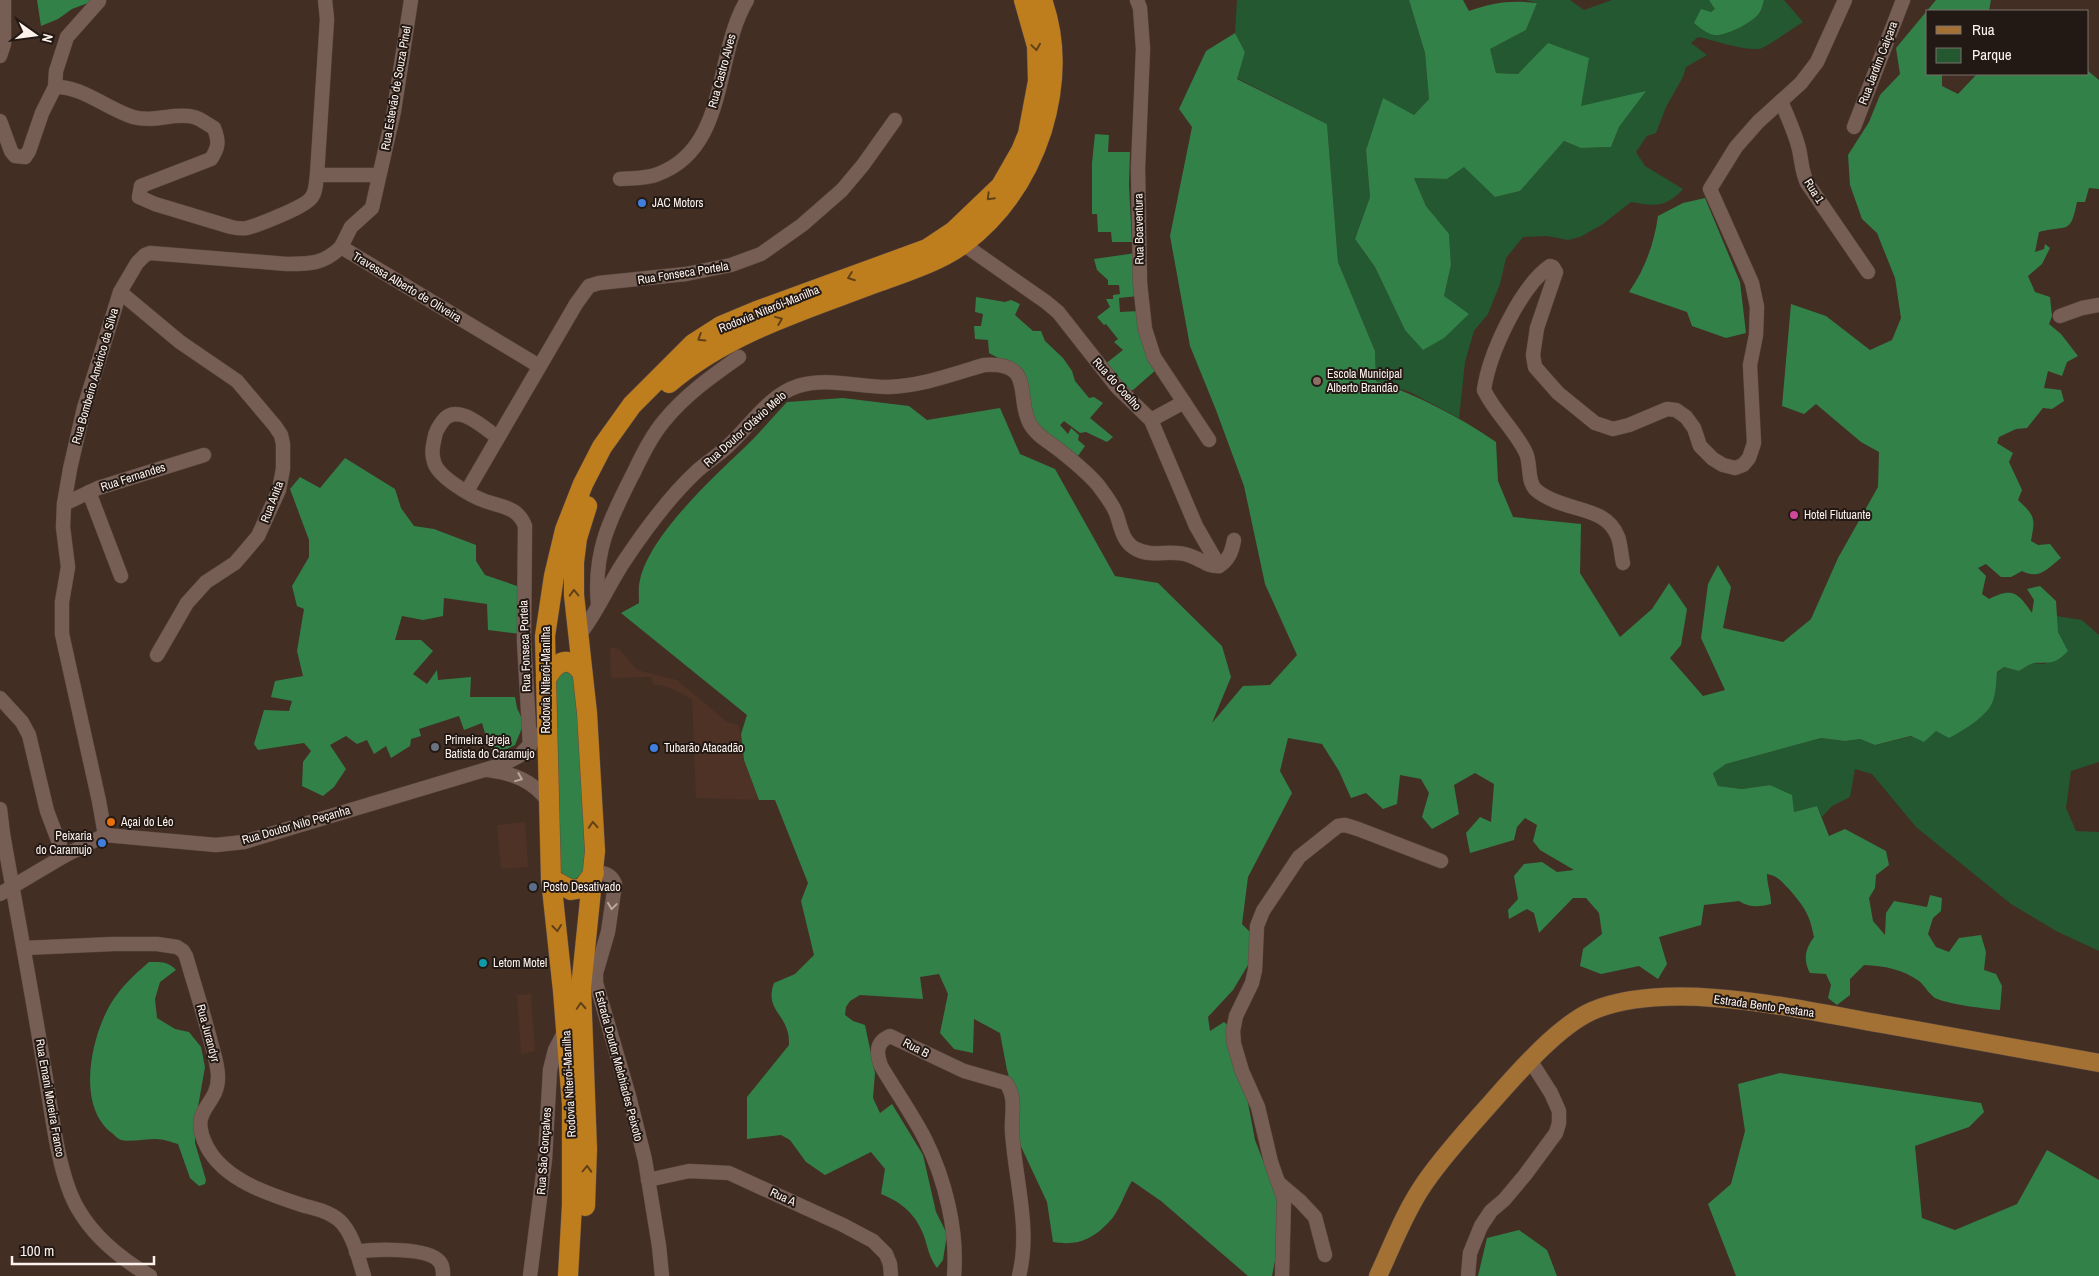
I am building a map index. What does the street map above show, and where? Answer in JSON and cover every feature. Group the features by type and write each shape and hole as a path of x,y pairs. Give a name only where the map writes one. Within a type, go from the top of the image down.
{"highway":[{"name":"Rodovia Niterói-Manilha","path":"568,1276 572,1205 572,1104 551,880 546,728 546,622 565,530 583,484 602,447 632,405 693,344 721,326 757,311 927,249 954,231 1001,186 1021,151 1028,134 1038,81 1037,46 1024,0"},
{"name":"Rodovia Niterói-Manilha","path":"579,1276 588,1149 581,988 584,944 594,873 588,723 574,596 574,562 583,516 603,470 620,441 670,382 700,358 756,329 923,265 963,244 984,226 1006,201 1023,176 1036,147 1048,109 1053,64 1052,43 1042,0"},
{"path":"546,678 554,666 565,661 574,663 581,670"},
{"path":"551,880 571,890 583,888 594,873"},
{"path":"584,944 596,973"}],"main road":[{"name":"Estrada Bento Pestana","path":"1378,1276 1403,1220 1422,1187 1453,1146 1530,1060 1566,1028 1592,1012 1625,1001 1667,997 1730,999 2099,1063"}],"street":[{"path":"0,56 4,44 4,0"},
{"path":"55,87 65,87 116,111 150,120 184,116 194,118 214,128 218,140 217,150 211,159 141,186 139,197 155,204 231,227 244,228 257,225 302,205 311,198 317,175 327,19 325,0"},
{"name":"Rua Estevão de Souza Pinel","path":"341,247 351,227 372,208 394,112 411,0"},
{"name":"Rua Castro Alves","path":"620,179 648,176 668,170 698,142 710,118 722,83 728,46 736,21 747,0"},
{"name":"Rua Boaventura","path":"1138,0 1143,49 1138,168 1140,283 1145,329 1154,357 1209,440"},
{"path":"1623,563 1618,537 1605,519 1582,509 1565,506 1542,495 1534,488 1527,454 1514,433 1490,403 1484,390 1489,368 1518,303 1545,270 1550,266 1553,267 1556,272 1537,328 1533,356 1535,367 1558,393 1595,423 1613,429 1629,425 1667,409 1676,410 1686,416 1694,428 1700,446 1713,459 1723,465 1735,468 1743,465 1750,458 1754,443 1750,365 1756,335 1758,307 1752,283 1710,189 1736,147 1801,83 1817,62 1845,0"},
{"name":"Rua Jardim Caiçara","path":"1854,127 1903,0"},
{"path":"0,121 11,151 16,156 24,157 29,151 42,113 55,87 56,71 67,37 99,1"},
{"name":"Rua 1","path":"1781,101 1800,150 1801,169 1807,183 1868,272"},
{"name":"Rua Fonseca Portela","path":"467,491 496,437 576,304 589,286 599,283 625,282 686,274 731,265 761,254 802,225 842,190 863,165 895,120"},
{"path":"317,175 379,175"},
{"name":"Rua do Coelho","path":"963,244 1058,312 1117,387 1150,420 1196,526 1219,566"},
{"name":"Travessa Alberto de Oliveira","path":"150,253 287,264 320,262 332,256 341,247 539,366"},
{"name":"Rua Bombeiro Américo da Silva","path":"105,835 100,801 62,634 62,602 68,566 63,527 64,504 84,408 120,292 137,263 144,255 150,253"},
{"name":"Rua Anita","path":"120,292 180,342 237,381 275,426 281,435 283,444 283,469 279,490 258,536 235,563 206,582 187,604 156,655"},
{"path":"2060,316 2082,308 2099,306"},
{"path":"598,604 596,581 599,554 611,516 647,446 662,422 675,409 708,379 739,356"},
{"name":"Rua Doutor Otávio Melo","path":"578,638 625,560 668,503 696,472 730,445 758,415 782,394 808,383 839,382 888,387 921,383 984,365 995,364 1005,367 1017,374 1022,383 1026,416 1030,425 1098,485 1116,514 1126,540 1134,548 1155,554 1173,552 1188,555 1213,566 1219,566"},
{"path":"1150,420 1184,402"},
{"name":"Rua Fonseca Portela","path":"496,437 464,416 453,413 445,417 436,431 432,452 434,465 452,483 484,500 514,510 522,517 525,526 524,641 530,746"},
{"name":"Rua Fernandes","path":"64,504 89,492 204,455"},
{"path":"89,492 121,576"},
{"path":"1219,566 1226,562 1234,540"},
{"path":"0,698 22,722 29,735 47,811 64,856"},
{"name":"Rua Doutor Nilo Peçanha","path":"105,835 216,845 244,842 504,764 519,756 546,728"},
{"name":"Rua Doutor Nilo Peçanha","path":"483,770 506,773 520,778 534,785 548,801"},
{"name":"Rua Ernani Moreira Franco","path":"0,809 6,891 24,948 52,1108 70,1192 78,1209 91,1228 110,1246 150,1276"},
{"path":"1282,1276 1284,1199 1271,1162 1258,1107 1242,1071 1234,1044 1233,1031 1236,1016 1252,983 1255,970 1256,926 1263,911 1299,857 1338,826 1345,825 1358,829 1441,861"},
{"path":"6,891 64,856 105,835"},
{"name":"Estrada Doutor Melchíades Peixoto","path":"594,873 602,872 608,874 613,878 615,884 608,932 596,973 596,983 629,1096 648,1180 662,1276"},
{"name":"Rua Jurandyr","path":"24,948 157,944 183,951 216,1063 217,1086 199,1122 200,1131 208,1148 226,1171 236,1177 277,1196 324,1211 340,1221 349,1234 364,1276"},
{"name":"Rua São Gonçalves","path":"530,1276 545,1159 550,1070 556,1050 566,1028"},
{"name":"Rua B","path":"954,1276 955,1253 952,1229 942,1186 925,1139 881,1066 877,1056 880,1043 890,1036 947,1064 1006,1083 1010,1088 1023,1241 1019,1276"},
{"path":"1468,1276 1470,1252 1481,1226 1491,1211 1504,1200 1525,1174 1556,1133 1560,1124 1559,1111 1551,1093 1530,1060"},
{"name":"Rua A","path":"648,1180 689,1171 706,1170 729,1173 835,1221 873,1241 886,1254 890,1264 891,1276"},
{"path":"1280,1184 1315,1217 1324,1255"},
{"path":"356,1252 388,1249 434,1257 442,1266 443,1276"}],"shaded area":[{"path":"610,647 619,649 637,670 677,680 727,722 739,725 744,760 759,800 696,798 692,699 672,689 653,685 652,677 611,678"},
{"path":"525,822 528,867 501,869 497,825"},
{"path":"531,994 535,1051 521,1054 517,995"}],"green space":[{"path":"37,0 96,0 72,9 58,19 41,26"},
{"path":"1237,0 1409,0 1425,53 1429,99 1414,115 1383,99 1366,150 1370,197 1355,239 1375,267 1405,330 1444,296 1451,265 1449,235 1426,206 1414,178 1447,179 1464,166 1495,197 1520,191 1564,141 1581,148 1611,147 1619,127 1645,92 1581,107 1518,74 1496,73 1489,49 1526,30 1537,3 1526,0 1570,0 1584,10 1612,0 1709,0 1716,9 1694,23 1760,13 1764,0 1784,0 1803,22 1759,49 1737,47 1698,37 1691,43 1707,55 1686,67 1683,77 1666,107 1656,133 1647,136 1636,152 1645,166 1683,189 1665,203 1653,205 1631,202 1603,224 1580,237 1568,240 1547,236 1523,237 1506,258 1500,284 1488,314 1474,331 1465,362 1459,418 1410,392 1376,381 1375,351 1338,262 1327,124 1237,78 1245,52 1235,33"},
{"path":"1409,0 1463,0 1469,11 1503,2 1537,3 1526,30 1490,49 1496,73 1518,74 1548,43 1589,58 1581,106 1646,91 1619,127 1611,147 1581,148 1564,141 1520,191 1495,197 1464,167 1447,179 1414,178 1426,206 1449,234 1451,265 1444,296 1469,314 1444,338 1423,350 1405,330 1375,267 1355,239 1370,197 1366,150 1383,98 1414,115 1429,99 1425,53"},
{"path":"1709,0 1764,0 1760,12 1752,20 1732,31 1715,35 1706,32 1694,23 1701,9 1711,12 1715,9"},
{"path":"1936,0 1991,0 1989,10 1928,10"},
{"path":"1926,12 1926,75 1942,75 1942,86 1958,94 1976,75 2089,75 2089,72 2099,80 2099,189 2089,188 2085,202 2077,202 2072,220 2066,227 2039,232 2035,252 2044,249 2045,244 2050,248 2042,264 2028,276 2035,292 2050,297 2052,316 2049,324 2061,334 2078,356 2067,362 2062,376 2048,371 2044,388 2061,390 2064,401 2052,409 2043,408 2027,428 2016,429 1999,437 1997,443 2013,453 2009,462 2022,490 2018,500 2033,518 2031,541 2038,545 2050,544 2061,558 2038,574 2022,571 2011,577 2001,577 1986,564 1978,568 1986,576 1982,594 1989,599 2004,593 2014,594 2023,601 2032,613 2034,600 2027,589 2040,586 2056,601 2058,632 2068,651 2052,662 2034,663 2019,671 2004,667 1997,672 1995,695 1990,707 1976,721 1949,738 1936,731 1924,742 1911,736 1875,745 1860,739 1845,741 1821,738 1726,764 1713,773 1718,786 1742,789 1770,785 1792,795 1794,812 1817,806 1829,836 1845,829 1886,851 1889,865 1876,875 1875,888 1869,898 1873,921 1885,935 1886,913 1894,901 1927,907 1930,895 1942,898 1941,911 1933,918 1928,934 1936,947 1949,952 1959,938 1981,935 1986,952 1984,970 1996,974 2002,986 2000,1010 1967,1006 1941,1000 1935,998 1919,981 1900,971 1886,967 1864,965 1850,979 1850,995 1837,1005 1828,998 1831,985 1826,974 1810,973 1806,964 1806,955 1814,937 1806,911 1781,881 1767,874 1771,904 1754,906 1739,901 1704,905 1701,925 1659,937 1667,964 1658,979 1639,966 1601,974 1580,966 1583,949 1602,934 1599,913 1586,898 1573,898 1539,933 1534,913 1527,909 1509,919 1508,910 1518,899 1514,876 1524,864 1542,862 1557,872 1574,870 1540,850 1533,841 1537,825 1525,818 1517,827 1514,840 1470,853 1466,833 1480,817 1491,822 1494,784 1475,773 1454,785 1459,814 1432,829 1422,817 1429,793 1421,779 1400,775 1397,804 1383,809 1366,793 1351,798 1339,771 1322,744 1288,738 1280,771 1292,793 1248,877 1242,924 1253,935 1248,965 1233,990 1208,1017 1210,1031 1224,1022 1230,1027 1245,1087 1255,1140 1280,1204 1277,1251 1272,1276 1248,1276 1161,1201 1132,1181 1113,1218 1103,1228 1090,1237 1077,1242 1053,1242 1047,1202 1017,1138 1017,1104 1007,1070 1000,1033 974,1019 973,1053 954,1049 940,1033 948,994 939,974 920,977 923,999 860,995 850,1001 846,1007 845,1015 853,1021 865,1025 875,1073 873,1098 880,1113 892,1104 923,1155 936,1212 947,1234 943,1260 937,1268 930,1256 917,1221 901,1205 881,1194 885,1169 871,1152 825,1175 806,1162 790,1140 781,1135 747,1139 747,1097 789,1045 786,1026 773,1004 772,991 774,983 795,974 814,955 801,901 808,883 775,800 759,800 744,760 741,734 747,715 621,613 639,603 639,583 646,563 668,528 699,492 754,438 787,402 843,398 909,406 927,420 1000,408 1020,454 1055,469 1115,576 1158,583 1222,646 1231,677 1212,723 1243,686 1270,685 1297,655 1265,584 1244,486 1190,346 1170,236 1192,127 1179,109 1206,51 1235,33 1245,52 1237,79 1327,124 1338,262 1375,351 1376,381 1438,407 1496,442 1498,481 1513,517 1581,524 1580,573 1620,637 1652,609 1669,583 1687,609 1681,645 1670,658 1703,696 1725,690 1701,638 1708,584 1718,565 1731,587 1723,628 1783,642 1811,619 1838,558 1878,487 1879,452 1861,442 1816,404 1804,414 1782,406 1791,304 1826,316 1870,350 1892,340 1901,318 1895,278 1877,233 1862,219 1850,185 1848,155 1869,122 1880,95 1900,74 1896,48"},
{"path":"1095,134 1109,135 1108,152 1130,152 1129,185 1132,242 1112,242 1111,232 1098,232 1097,214 1092,214 1092,163"},
{"path":"1705,198 1740,282 1746,333 1726,338 1692,326 1687,312 1629,292 1648,256 1658,216 1683,203"},
{"path":"1136,253 1138,296 1119,298 1120,312 1139,311 1157,369 1133,390 1126,391 1104,365 1123,350 1114,342 1118,339 1106,324 1104,325 1097,317 1110,307 1106,299 1113,299 1113,295 1120,294 1119,285 1108,285 1108,280 1097,270 1094,259"},
{"path":"976,297 1005,302 1011,300 1020,304 1015,315 1033,331 1041,331 1045,341 1063,358 1072,371 1075,381 1089,398 1094,397 1103,403 1090,418 1113,437 1107,442 1086,432 1080,433 1064,421 1060,425 1068,434 1071,428 1079,435 1078,440 1085,446 1078,456 1053,438 1036,422 1007,363 989,353 988,340 975,339 974,326 981,326 983,314 975,312"},
{"path":"345,458 395,489 401,508 414,526 434,529 476,545 476,561 485,575 520,587 521,634 488,630 487,604 444,598 443,616 423,620 402,616 395,640 421,640 433,651 413,674 427,684 437,670 438,680 471,677 470,697 515,697 517,708 524,723 515,745 495,755 488,743 482,723 464,730 459,716 419,729 421,736 411,739 410,746 391,758 386,746 374,754 367,740 357,744 346,736 330,745 346,769 334,787 323,796 302,786 303,762 311,751 304,743 258,750 254,744 264,710 289,711 292,701 271,697 275,681 303,676 297,651 304,609 297,606 292,586 309,557 309,540 290,489 300,477 320,488"},
{"path":"2056,616 2082,620 2099,635 2099,762 2071,771 2066,808 2076,831 2099,832 2099,951 2056,931 2011,904 1916,827 1872,774 1855,769 1850,797 1832,806 1822,817 1817,806 1794,812 1770,785 1742,789 1718,786 1713,772 1726,764 1821,738 1845,741 1860,739 1875,745 1936,731 1959,732 1981,716 1995,689 1997,673 2004,667 2019,671 2032,663 2044,664 2068,651 2058,632"},
{"path":"562,669 574,676 577,695 587,865 576,879 569,878 561,872 552,686"},
{"path":"149,962 167,964 176,970 160,982 155,999 157,1018 175,1029 189,1032 201,1047 205,1067 195,1124 195,1143 206,1180 205,1184 199,1186 190,1178 178,1144 159,1139 124,1141 114,1135 101,1121 94,1106 90,1071 97,1035 103,1019 118,993"},
{"path":"1780,1073 1981,1103 1984,1112 1969,1127 1915,1146 1922,1218 1955,1230 2017,1204 2047,1150 2099,1180 2099,1276 1736,1276 1708,1204 1731,1184 1745,1131 1738,1084"},
{"path":"1519,1230 1547,1250 1557,1276 1478,1276 1487,1238"}],"place":[{"name":"JAC Motors","path":"642,203"},
{"name":"Escola Municipal Alberto Brandão","path":"1317,381"},
{"name":"Hotel Flutuante","path":"1794,515"},
{"name":"Primeira Igreja Batista do Caramujo","path":"435,747"},
{"name":"Tubarão Atacadão","path":"654,748"},
{"name":"Açai do Léo","path":"111,822"},
{"name":"Peixaria do Caramujo","path":"102,843"},
{"name":"Posto Desativado","path":"533,887"},
{"name":"Letom Motel","path":"483,963"}]}
